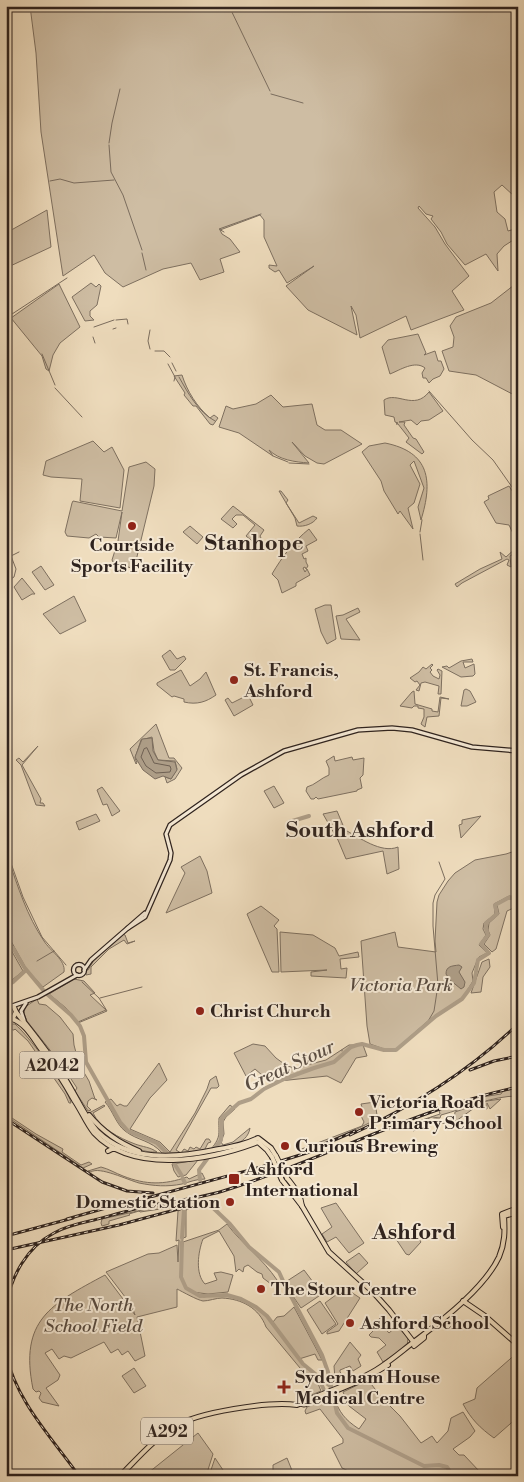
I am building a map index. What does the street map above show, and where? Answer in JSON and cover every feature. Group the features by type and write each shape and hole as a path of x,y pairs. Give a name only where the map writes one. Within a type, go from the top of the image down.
{"main road":[{"path":"69,978 76,965 90,960 142,918 147,911 171,857 166,834 173,823 241,775 284,751 358,730 392,728 418,731 477,748 518,751"},
{"path":"8,1005 29,1001 50,991 69,978 81,974 90,960"},
{"path":"80,965 84,970"},
{"path":"73,970 77,975"},
{"path":"26,1024 22,1008 29,1001"},
{"path":"6,1019 12,1019 15,1016 22,1003"},
{"path":"8,1005 16,1012"},
{"name":"A2042","path":"16,1012 58,1067 94,1128 105,1138 134,1152 159,1157"},
{"name":"A2042","path":"12,1019 23,1026 42,1050 92,1130 102,1140 120,1150 141,1157 187,1157 218,1151 236,1150 259,1140 274,1156 284,1179 330,1252 379,1299 415,1343"},
{"name":"A2042","path":"108,1151 112,1149 120,1150"},
{"path":"503,1215 518,1208"},
{"path":"503,1215 518,1212"},
{"path":"415,1343 465,1299 494,1266 502,1250 505,1237 503,1215"},
{"path":"465,1299 518,1344"},
{"name":"A292","path":"120,1476 154,1443 183,1421 244,1406 295,1404 325,1395 373,1372 415,1343"}],"green space":[{"path":"30,6 518,6 518,196 514,196 502,185 494,192 497,212 505,219 508,231 518,228 518,237 504,246 497,254 498,271 486,254 465,265 447,244 431,219 433,216 426,214 419,206 418,208 435,227 469,276 452,291 464,310 411,330 406,316 360,338 356,315 351,306 357,335 308,310 286,286 314,266 287,283 279,270 275,272 269,268 269,265 277,266 264,237 264,220 260,215 220,230 240,252 220,259 224,272 200,280 191,263 163,269 123,287 105,273 94,255 63,276 41,132 36,53"},
{"path":"47,210 51,247 6,268 6,258 8,257 6,255 6,233"},
{"path":"518,282 518,397 476,375 449,371 442,351 453,347 454,337 450,326 456,317 491,303"},
{"path":"91,283 96,287 99,284 101,286 97,305 90,311 90,316 94,320 85,321 72,297"},
{"path":"59,284 80,327 60,343 53,355 49,371 46,369 42,356 11,318"},
{"path":"418,334 426,353 424,355 435,351 438,361 441,361 444,369 440,376 429,383 426,378 423,378 422,373 425,368 417,365 408,366 390,374 382,347 388,340"},
{"path":"182,375 190,393 201,409 210,418 214,415 218,418 213,425 184,395 185,393 174,376"},
{"path":"429,392 443,411 429,420 421,421 417,425 411,420 399,422 405,422 404,425 424,452 422,454 406,442 409,438 396,424 398,423 395,422 394,417 385,415 384,400 394,398 412,401 423,397"},
{"path":"271,395 283,407 312,404 317,425 325,430 341,430 362,444 324,464 317,463 305,456 292,442 309,463 298,462 282,458 269,450 273,456 239,433 219,427 226,406 233,409 256,404"},
{"path":"93,441 104,452 112,447 124,470 120,508 80,501 82,479 43,475 46,461"},
{"path":"385,443 400,447 411,453 424,470 427,481 427,493 421,520 418,507 424,488 414,461 410,465 420,484 414,503 408,508 413,529 400,511 398,514 384,491 381,481 362,452 369,446"},
{"name":"Courtside Sports Facility","path":"146,462 155,469 154,486 134,569 112,560 118,541 122,512 116,538 99,537 96,534 89,538 67,536 65,532 73,501 122,511 129,467"},
{"path":"509,486 518,500 518,544 509,525 496,523 484,502 489,499 488,496"},
{"path":"279,491 288,500 286,503"},
{"path":"287,505 299,523 313,516 317,518 308,525 297,526 295,518"},
{"path":"233,506 264,530 256,544 246,536 255,525 243,515 236,515 232,519 237,524 233,528 221,519"},
{"path":"190,526 203,537 197,544 183,532"},
{"path":"309,529 317,540 306,546 308,551 302,554 304,559 306,558 308,566 306,569 305,567 303,568 305,572 307,569 310,575 296,583 296,586 282,593 278,580 272,574 298,539"},
{"path":"518,545 518,551 510,556 511,567 507,565 509,560 507,559 457,587 455,584 480,569 502,559 500,552 506,557"},
{"path":"41,566 54,585 45,590 32,572"},
{"path":"22,578 35,594 22,600 14,587"},
{"path":"74,596 86,621 60,634 43,614"},
{"path":"331,605 336,639 327,644 321,632 315,609"},
{"path":"358,608 360,612 346,619 360,640 341,639 336,616"},
{"path":"170,650 177,659 184,656 186,659 175,670 170,670 162,656"},
{"path":"472,659 473,662 463,662 465,668 474,664 475,674 473,676 461,677 442,667 447,666 449,668 461,661"},
{"path":"432,664 430,672 433,676 439,679 440,675 437,670 442,671 441,694 438,694 439,686 425,682 421,683 419,691 416,690 420,685 417,681 415,682 410,678 423,667 426,669"},
{"path":"181,670 190,686 206,672 216,695 201,702 189,703 184,702 184,699 172,697 157,685 157,683"},
{"path":"464,690 470,691 476,702 467,706 461,706"},
{"path":"414,691 415,704 432,709 432,711 438,712 440,697 449,699 441,698 439,716 427,717 425,727 421,724 424,717 424,709 418,708 418,706 412,708 400,706"},
{"path":"248,695 253,705 234,716 225,700 228,698 232,703"},
{"path":"156,724 169,758 174,758 182,768 175,779 167,783 165,777 171,779 177,769 175,761 158,760 154,751 152,737 141,740 135,758 136,764 130,749"},
{"path":"38,746 22,765 41,799 40,803 43,803 45,806 36,805 21,765 16,760 19,758 23,762"},
{"path":"334,756 335,761 352,757 353,760 364,758 363,775 360,778 362,788 357,791 311,799 306,791 307,787 329,775 326,761"},
{"path":"274,786 284,803 274,808 264,791"},
{"path":"102,787 120,811 112,816 107,804 103,805 97,790"},
{"path":"337,811 345,830 377,847 391,849 398,847 399,869 387,874 383,851 346,859 338,840 323,814"},
{"path":"96,814 100,821 79,830 76,822"},
{"path":"481,816 461,838 459,825 462,824 462,820"},
{"name":"Victoria Park","path":"518,850 518,897 509,896 494,904 495,914 484,923 483,929 486,935 479,945 487,953 479,957 472,973 473,981 463,997 429,1020 396,1049 384,1049 370,1044 361,941 395,932 398,947 436,952 437,902 448,881 455,873 475,860"},
{"path":"200,856 207,871 212,893 166,913 185,873 181,867"},
{"path":"6,857 33,922 44,941 63,964 64,972 43,987 27,970 6,932"},
{"path":"508,899 518,900 518,906 507,911 496,949 492,952 484,944 490,935 488,930 489,923 499,914 497,905"},
{"path":"261,906 279,920 274,926 277,929 279,972 272,972 247,914"},
{"path":"280,932 313,935 335,948 339,956 358,952 359,957 340,959 341,969 347,968 346,978 311,976 311,972 327,970 281,972"},
{"path":"123,934 128,943 135,941 127,944 124,940 109,949 91,967 91,974 86,975 86,970 88,970 94,960"},
{"path":"6,945 10,948 23,971 6,985"},
{"path":"489,959 490,967 483,977 481,992 471,993 482,962"},
{"path":"74,979 84,981 95,993 90,995 106,1010 78,1022 66,1008 49,994"},
{"path":"37,999 39,1004 46,1005 60,1017 73,1034 79,1064 97,1100 92,1098 88,1101 87,1106 91,1110 88,1111 75,1091 77,1088 61,1064 27,1021 24,1014 25,1007"},
{"path":"6,1024 15,1024 29,1039 63,1086 71,1103 69,1103 65,1094 28,1041 15,1029 6,1029"},
{"path":"253,1044 265,1046 276,1058 287,1066 295,1068 326,1060 349,1045 363,1045 367,1056 356,1058 341,1083 327,1076 270,1082 255,1069 246,1076 234,1053"},
{"path":"159,1063 167,1080 150,1098 130,1129 160,1142 170,1152 195,1113 210,1080 216,1076 219,1086 211,1088 176,1150 181,1153 162,1153 153,1145 125,1131 119,1125 105,1102 111,1099 117,1106 120,1104 127,1106"},
{"path":"518,1088 518,1096 489,1100 441,1115 440,1118 432,1117 413,1125 414,1129 419,1127 419,1124 437,1119 444,1121 447,1124 441,1123 442,1121 438,1120 427,1123 413,1131 410,1124 440,1114 439,1110"},
{"path":"501,1099 490,1109 487,1103 487,1109 477,1106 456,1121 454,1120 455,1112 487,1101"},
{"path":"375,1102 377,1115 372,1119 375,1120 349,1133 300,1152 299,1150 362,1126 364,1122 361,1116 363,1111 361,1104"},
{"path":"104,1105 93,1113 105,1128 123,1139 157,1152 148,1152 129,1145 101,1127 89,1113"},
{"path":"230,1105 235,1109 223,1122 224,1134 221,1142 223,1145 233,1142 250,1128 248,1134 240,1142 211,1149 218,1137 219,1118"},
{"path":"6,1114 63,1149 62,1152 81,1165 89,1162 92,1164 83,1168 6,1116"},
{"path":"206,1139 209,1139 211,1142 208,1143 204,1151 181,1153 184,1149 188,1151 190,1147 200,1149"},
{"path":"198,1160 186,1175 178,1177 174,1171 172,1164"},
{"path":"101,1167 131,1179 155,1183 187,1177 189,1179 202,1173 205,1179 166,1186 139,1183 107,1172 88,1171"},
{"name":"The North School Field","path":"177,1202 184,1204 184,1210 189,1209 186,1210 186,1237 183,1238 183,1231 182,1253 183,1242 219,1230 227,1224 277,1280 271,1284 263,1278 262,1274 248,1265 244,1267 243,1272 239,1269 236,1272 234,1256 219,1231 203,1239 199,1256 199,1269 205,1284 217,1280 214,1273 221,1272 233,1275 228,1292 208,1294 192,1292 204,1297 213,1295 235,1297 249,1302 263,1312 301,1362 315,1376 321,1391 309,1396 307,1395 309,1386 305,1374 266,1327 259,1315 249,1306 236,1300 220,1298 203,1301 177,1289 177,1307 137,1317 145,1356 135,1361 128,1351 122,1355 118,1349 111,1353 104,1342 71,1358 64,1356 59,1359 52,1349 45,1353 60,1375 58,1380 46,1388 59,1406 42,1402 39,1398 41,1393 33,1389 30,1365 31,1346 35,1330 44,1317 69,1295 105,1275 135,1315 132,1306 106,1272 148,1254 159,1253 177,1245 178,1262 179,1240 176,1241 178,1211 181,1210 181,1206 139,1211 109,1221 109,1224 102,1226 102,1219 169,1204 171,1205"},
{"path":"336,1203 364,1243 349,1253 336,1237 327,1242 322,1234 332,1227 321,1208"},
{"path":"413,1231 421,1242 409,1255 406,1254 396,1239"},
{"path":"359,1253 368,1263 356,1274 346,1262"},
{"path":"304,1270 322,1294 301,1308 284,1283"},
{"path":"345,1288 360,1298 339,1331 327,1334 338,1324 325,1303"},
{"path":"320,1301 336,1324 322,1334 307,1310"},
{"path":"294,1307 322,1360 318,1360 315,1354 299,1359 273,1322 277,1317 284,1316"},
{"path":"380,1318 383,1321 380,1323 389,1333 397,1326 408,1338 407,1347 383,1362 377,1352 386,1345 379,1338 369,1335 377,1327 377,1321"},
{"path":"350,1342 361,1355 358,1359 361,1366 353,1371 350,1366 340,1370 347,1379 339,1382 335,1379 334,1366"},
{"path":"518,1352 518,1417 494,1438 476,1423 463,1404 475,1399 477,1388"},
{"path":"134,1368 146,1386 134,1393 122,1376"},
{"path":"368,1380 421,1443 432,1436 437,1443 448,1431 451,1418 463,1412 475,1431 453,1449 459,1455 464,1455 486,1476 359,1476 342,1468 332,1448 343,1443 343,1439 320,1409 306,1414 305,1411 307,1407 333,1396 343,1415 359,1429 366,1419 349,1406 343,1392"},
{"path":"198,1433 213,1454 206,1476 150,1476 148,1473"},
{"path":"215,1458 227,1476 209,1476"},
{"path":"287,1458 293,1473 290,1476 273,1476 273,1465"}],"water":[{"path":"152,738 153,751 158,760 175,762 177,770 171,779 163,776 155,779 143,770 135,757 142,739"},
{"path":"459,965 462,967 459,972 465,982 464,987 461,989 446,974 448,968"}],"waterway":[{"path":"229,6 270,91"},
{"path":"109,143 120,89"},
{"path":"271,94 303,103"},
{"path":"109,145 111,172 123,195 142,250"},
{"path":"50,181 60,179 74,183 114,180"},
{"path":"224,232 219,229 261,214"},
{"path":"142,253 146,270"},
{"path":"6,318 67,278"},
{"path":"6,303 12,313"},
{"path":"116,320 127,319 128,324"},
{"path":"94,327 114,320"},
{"path":"150,330 148,341 150,349"},
{"path":"93,337 95,343"},
{"path":"155,351 164,351 170,357"},
{"path":"42,354 55,385"},
{"path":"172,363 176,371"},
{"path":"168,364 175,377 174,381"},
{"path":"179,377 203,413 215,421"},
{"path":"55,388 82,417"},
{"path":"429,391 472,440 493,460 512,487"},
{"path":"273,456 288,462"},
{"path":"289,463 309,464"},
{"path":"420,532 422,520"},
{"path":"420,534 423,560"},
{"path":"6,582 14,577 16,569 11,556 19,552"},
{"path":"289,822 309,816"},
{"path":"6,849 23,897 42,937 66,965"},
{"path":"427,1023 434,1011 438,985 433,903 435,895 445,879 439,862"},
{"name":"Great Stour","path":"200,1180 199,1170 221,1140 222,1118 239,1103 251,1099 264,1089 284,1079 334,1062 351,1047 362,1044 384,1050 396,1050 436,1016 462,999 474,983 478,960 489,953 481,944 488,935 486,923 497,914 495,905 508,898 518,898"},
{"path":"6,933 13,948"},
{"path":"6,942 13,948 24,967 44,991"},
{"path":"37,961 54,951"},
{"path":"6,986 26,970"},
{"path":"78,1023 107,1011 99,998 82,982"},
{"path":"100,998 142,987"},
{"path":"47,994 71,1015 80,1026 84,1036 86,1062 120,1122 128,1131 157,1143 167,1153"},
{"path":"174,1163 182,1176"},
{"path":"183,1179 185,1183"},
{"name":"Great Stour","path":"209,1204 230,1224 249,1247 279,1272 322,1355 328,1372 337,1413 348,1428 424,1466 439,1465 447,1467 453,1476"},
{"path":"182,1238 184,1210"},
{"path":"182,1242 181,1277 186,1288 200,1296 227,1295 241,1299 256,1307 267,1316 303,1364 330,1386"},
{"path":"319,1379 328,1399 335,1404"}],"railway":[{"path":"350,1135 396,1112 439,1087 480,1057 518,1024"},
{"path":"470,1070 494,1061 518,1056"},
{"path":"6,1306 16,1273 28,1254 44,1239 63,1228 145,1207 223,1191 297,1165 406,1121 443,1108 518,1087"},
{"path":"6,1119 102,1182 127,1191 153,1193"},
{"path":"309,1151 355,1131"},
{"path":"121,1205 316,1150"},
{"path":"67,1219 127,1202"},
{"path":"6,1250 119,1225 197,1204"},
{"path":"6,1236 73,1218"},
{"path":"6,1354 11,1371 26,1403 79,1476"}],"place":[{"name":"Courtside Sports Facility","path":"132,526"},
{"name":"St. Francis, Ashford","path":"234,680"},
{"name":"Christ Church","path":"200,1011"},
{"name":"Victoria Road Primary School","path":"359,1112"},
{"name":"Curious Brewing","path":"285,1146"},
{"name":"Ashford International","path":"234,1179"},
{"name":"Domestic Station","path":"230,1202"},
{"name":"The Stour Centre","path":"261,1289"},
{"name":"Ashford School","path":"350,1323"},
{"name":"Sydenham House Medical Centre","path":"284,1387"}],"district":[{"name":"Stanhope","path":"254,542"},
{"name":"South Ashford","path":"360,829"},
{"name":"Ashford","path":"414,1231"}]}
